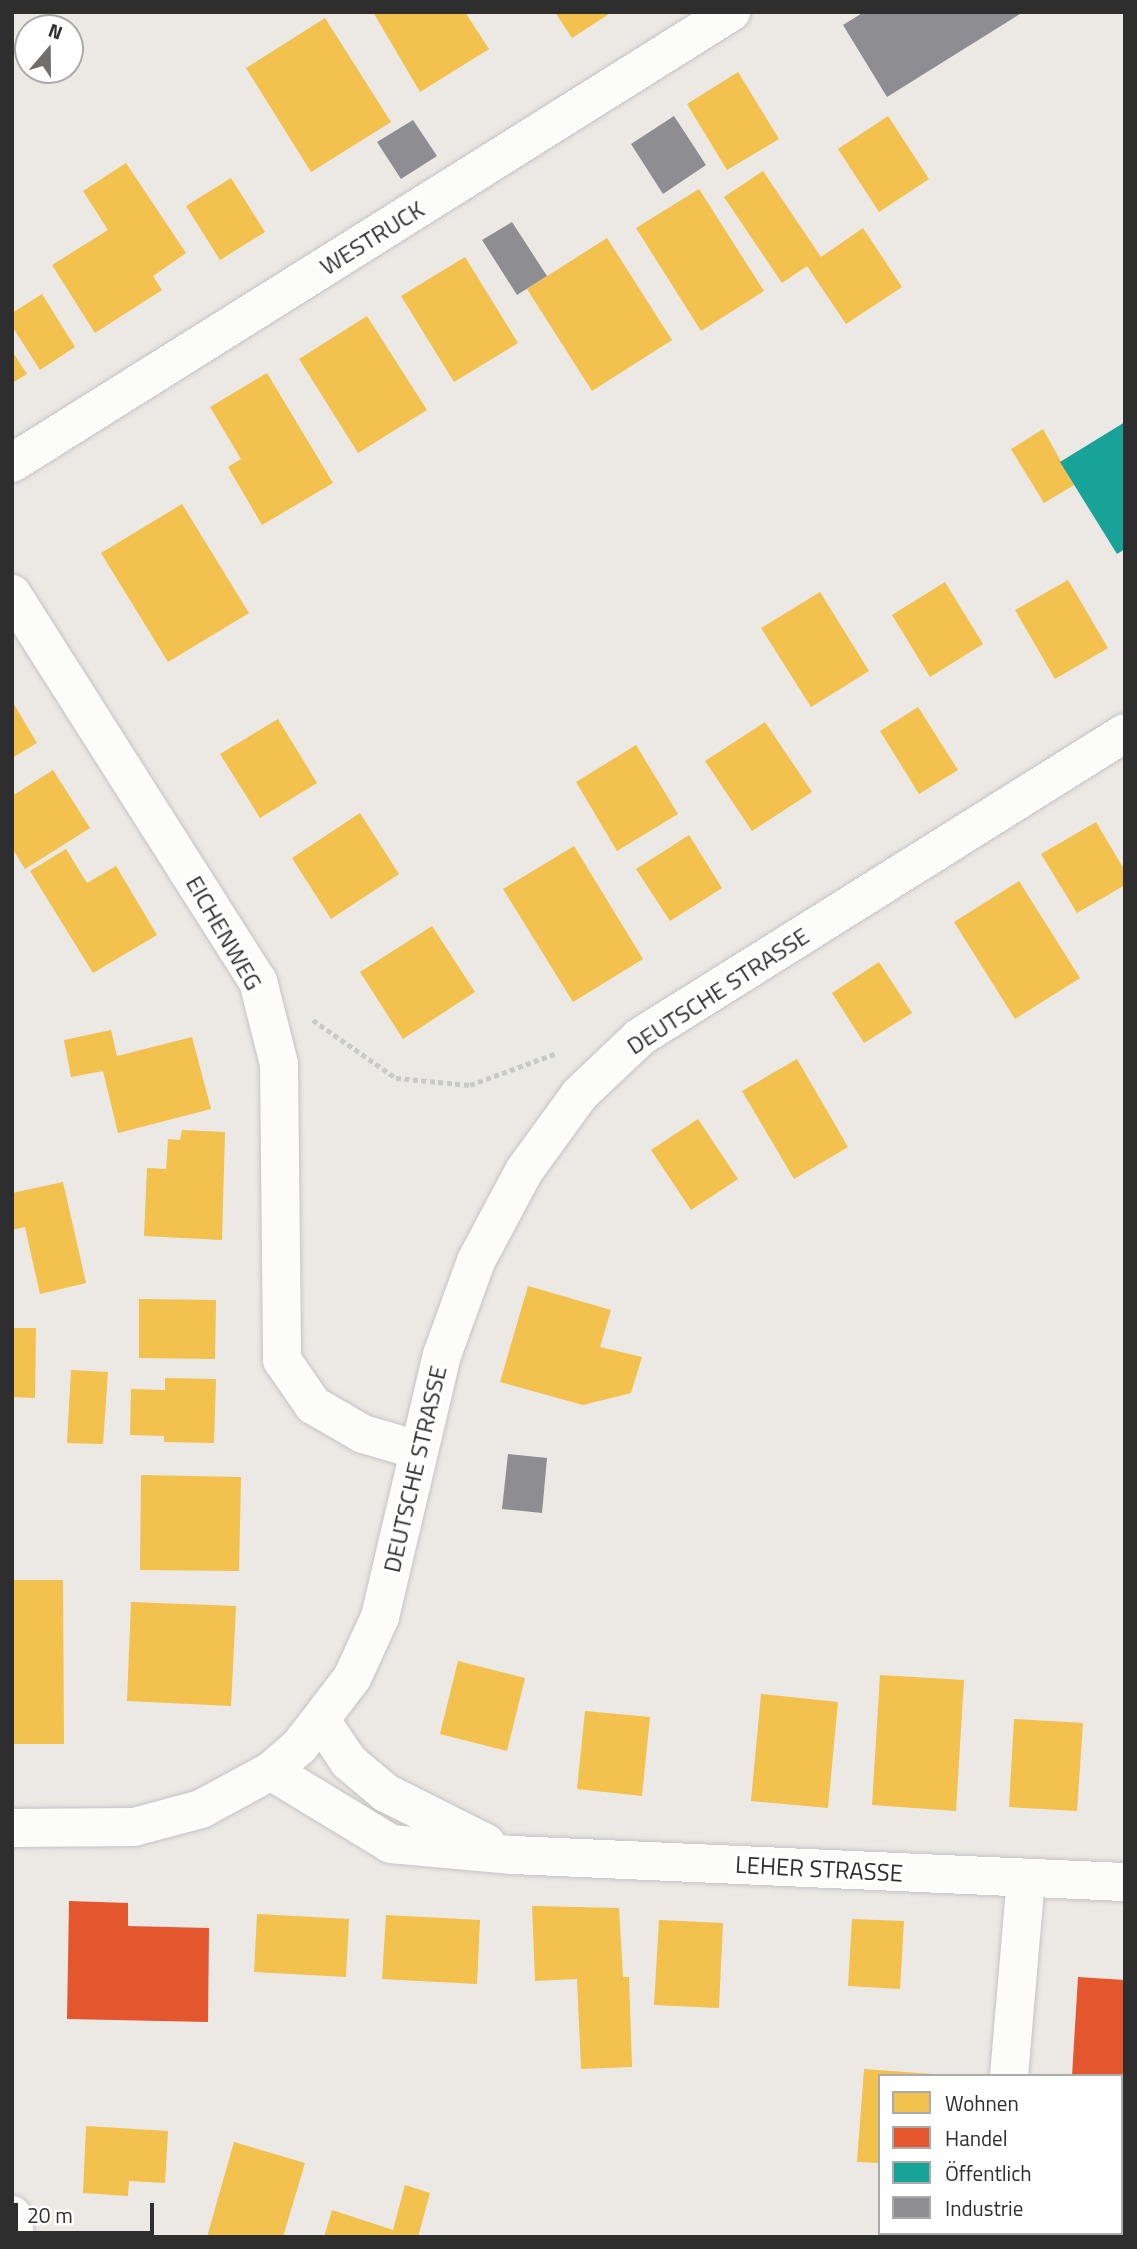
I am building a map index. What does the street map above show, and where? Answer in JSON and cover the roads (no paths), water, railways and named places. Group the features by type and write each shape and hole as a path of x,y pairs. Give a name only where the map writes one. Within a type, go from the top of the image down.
{"street":[{"name":"WESTRUCK","path":"12,464 731,12"},
{"name":"EICHENWEG","path":"12,594 258,981 279,1064 282,1360 313,1405 363,1434 418,1450"},
{"name":"DEUTSCHE STRASSE","path":"322,1722 352,1678 380,1617 442,1355 476,1261 524,1171 580,1094 640,1037 1125,733"},
{"path":"12,1828 134,1827 201,1809 271,1771 322,1722"},
{"name":"LEHER STRASSE","path":"322,1722 349,1762 386,1793 513,1855"},
{"name":"LEHER STRASSE","path":"271,1771 391,1844 513,1855 1125,1882"},
{"path":"1009,2074 1026,1878"},
{"path":"12,2215 15,2237"}]}
